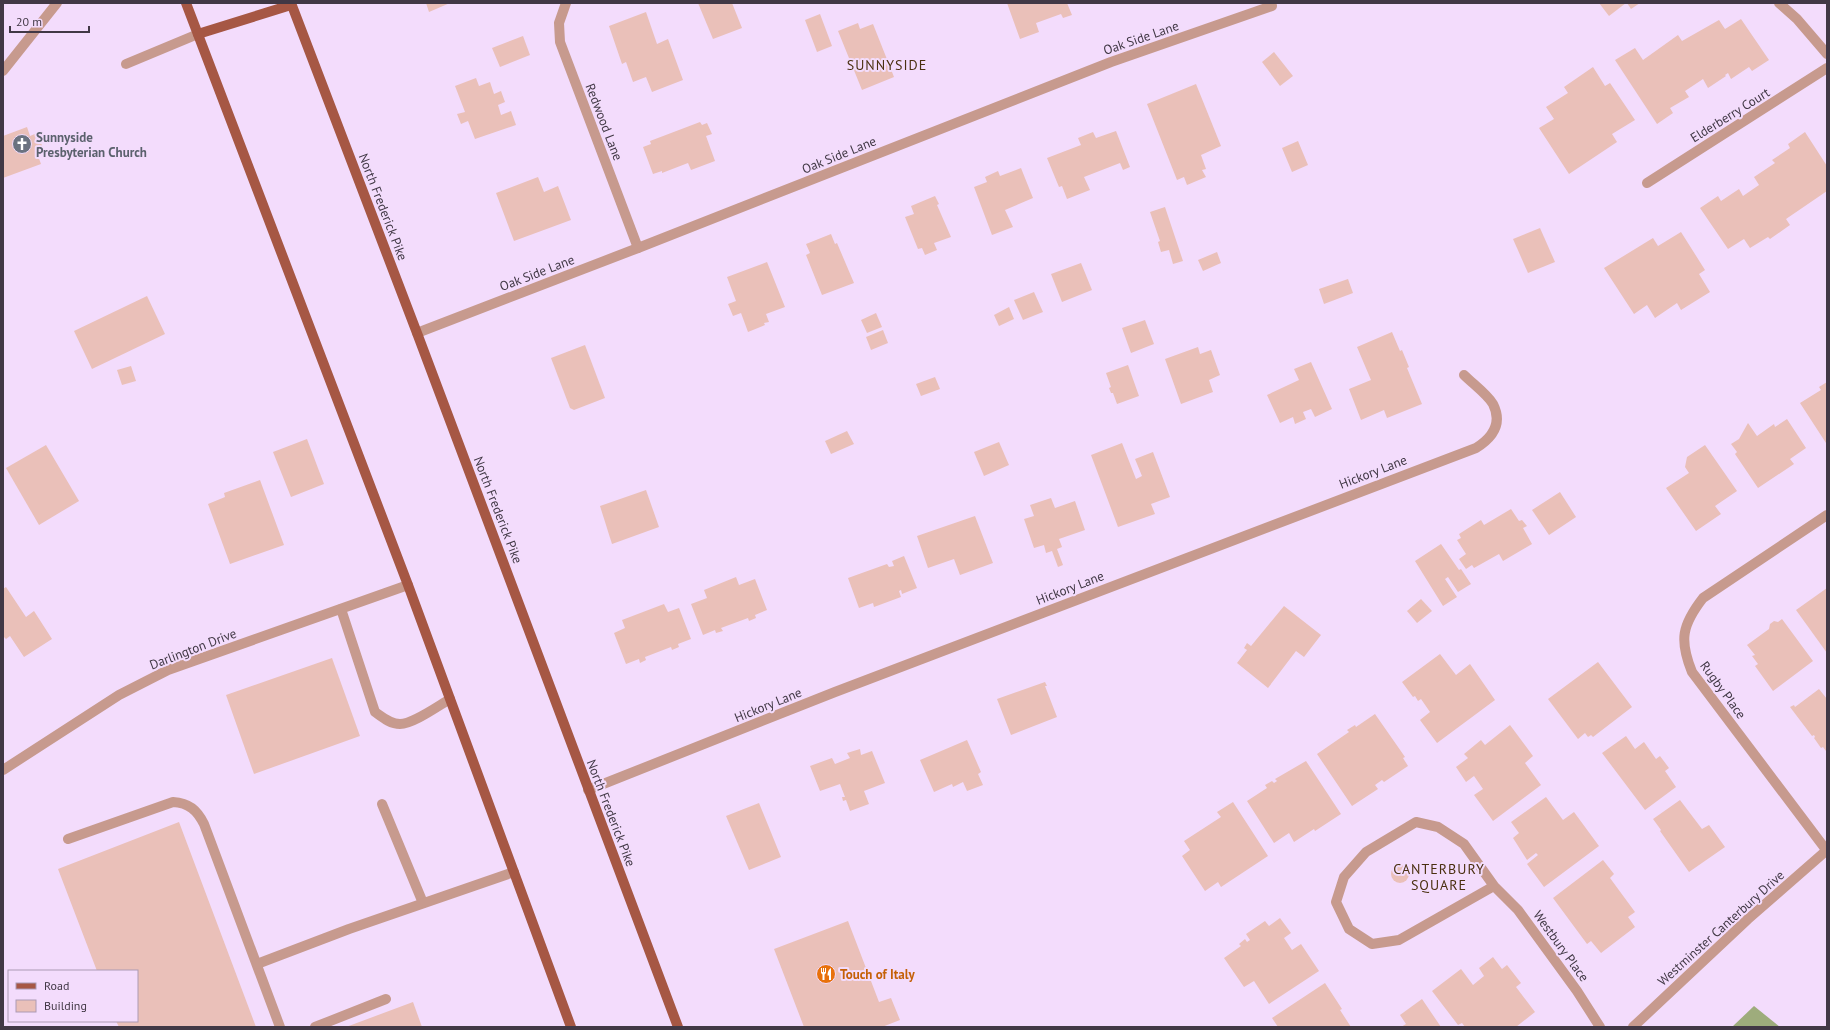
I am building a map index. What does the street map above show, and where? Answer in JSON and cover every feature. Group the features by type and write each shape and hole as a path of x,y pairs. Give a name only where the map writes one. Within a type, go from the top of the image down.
{"main road":[{"path":"186,3 408,584 571,1027"},
{"path":"198,34 291,4"},
{"name":"North Frederick Pike","path":"291,4 417,333 678,1027"}],"street":[{"path":"3,71 57,3"},
{"name":"Redwood Lane","path":"566,3 559,23 560,42 638,248"},
{"path":"1779,3 1797,19 1827,54"},
{"name":"Oak Side Lane","path":"417,333 638,248 1111,62 1272,6"},
{"path":"126,64 198,34"},
{"name":"Elderberry Court","path":"1647,183 1827,68"},
{"name":"Hickory Lane","path":"588,790 850,686 1476,448 1488,441 1494,433 1497,417 1492,404 1464,375"},
{"name":"Rugby Place","path":"1827,515 1703,598 1691,614 1685,632 1685,654 1692,672 1827,850"},
{"name":"Darlington Drive","path":"3,770 119,695 168,670 408,584"},
{"path":"341,609 375,712 388,721 400,724 415,719 450,700"},
{"path":"68,839 174,802 183,803 190,806 199,815 204,824 258,964 280,1027"},
{"path":"382,804 423,903"},
{"name":"Westbury Place","path":"1494,886 1399,940 1372,944 1349,929 1336,902 1344,877 1366,852 1416,822 1438,827 1464,844 1494,886 1518,910 1577,990 1600,1027"},
{"name":"Westminster Canterbury Drive","path":"1632,1027 1748,919 1827,850"},
{"path":"258,964 349,929 514,872"},
{"path":"315,1027 386,999"}],"green space":[{"path":"1754,1006 1780,1027 1732,1027"}],"building":[{"path":"426,3 450,3 429,12"},
{"path":"698,3 732,3 742,28 713,39"},
{"path":"1007,3 1067,3 1072,15 1063,18 1061,14 1036,23 1039,32 1020,39"},
{"path":"1599,3 1626,3 1609,16"},
{"path":"1627,3 1640,3 1631,9"},
{"path":"646,12 657,44 668,39 683,80 652,92 646,77 633,82 626,62 622,64 609,26"},
{"path":"820,14 832,46 817,52 805,20"},
{"path":"1741,19 1769,60 1752,71 1749,67 1731,79 1728,73 1708,88 1703,79 1685,91 1689,97 1670,108 1673,113 1657,124 1615,60 1635,48 1643,60 1678,35 1682,41 1719,20 1725,29"},
{"path":"858,23 860,29 873,24 894,77 862,90 838,31"},
{"path":"523,36 530,55 500,67 492,48"},
{"path":"1274,52 1293,76 1280,86 1262,62"},
{"path":"1593,67 1605,86 1610,83 1635,120 1612,134 1617,142 1569,174 1539,128 1554,119 1546,107 1568,93 1564,87"},
{"path":"476,78 479,86 490,82 494,94 501,91 505,102 498,105 501,115 511,111 516,125 475,139 468,121 461,124 457,114 465,112 455,86"},
{"path":"1196,84 1221,146 1201,155 1206,169 1202,170 1206,177 1187,185 1184,177 1177,180 1147,104"},
{"path":"700,122 702,125 707,123 712,134 706,136 715,161 691,170 688,163 662,173 662,171 653,174 643,147 651,144 650,141"},
{"name":"Sunnyside Presbyterian Church","path":"27,127 30,136 37,133 45,153 38,156 41,164 3,178 3,136"},
{"path":"1116,131 1130,167 1123,170 1120,163 1084,177 1090,190 1067,199 1062,186 1059,187 1047,158 1081,145 1078,138 1093,132 1096,138"},
{"path":"1805,132 1827,166 1827,191 1786,219 1790,225 1770,239 1768,237 1750,248 1744,239 1728,249 1700,208 1718,196 1721,201 1739,189 1743,196 1759,185 1754,177 1775,163 1772,160 1790,148 1788,144"},
{"path":"1298,141 1308,165 1292,172 1282,148"},
{"path":"1021,168 1033,198 1005,210 1013,227 992,235 974,187 987,182 985,177 998,171 1000,176"},
{"path":"538,177 544,192 558,186 571,220 514,241 496,193"},
{"path":"935,196 939,204 937,205 951,237 934,243 937,250 925,255 922,248 918,249 905,217 914,214 911,206"},
{"path":"1165,207 1183,261 1173,264 1169,250 1161,252 1158,242 1160,241 1150,212"},
{"path":"1540,228 1555,262 1528,273 1513,239"},
{"path":"1681,232 1705,270 1699,274 1710,292 1681,310 1677,303 1655,318 1647,305 1634,314 1604,268 1653,238 1658,246"},
{"path":"831,234 835,244 837,243 854,283 822,295 806,255 810,253 806,244"},
{"path":"1217,252 1221,263 1203,271 1198,260"},
{"path":"767,262 785,307 766,314 769,322 764,323 765,325 748,332 741,313 733,316 728,304 736,301 727,277"},
{"path":"1081,263 1092,290 1062,302 1051,274"},
{"path":"1348,279 1353,293 1324,304 1319,289"},
{"path":"1034,292 1043,312 1023,320 1014,300"},
{"path":"147,296 165,334 92,369 74,331"},
{"path":"1009,307 1014,319 999,326 994,315"},
{"path":"876,313 882,327 867,333 861,320"},
{"path":"1145,320 1154,344 1131,353 1122,328"},
{"path":"883,330 888,343 871,350 866,337"},
{"path":"1392,332 1400,351 1402,350 1409,367 1407,368 1422,404 1387,418 1384,410 1361,420 1349,389 1371,380 1357,347"},
{"path":"585,345 605,398 574,410 570,408 551,358"},
{"path":"1198,347 1200,354 1211,350 1220,375 1209,380 1213,392 1181,404 1165,359"},
{"path":"1311,362 1332,409 1315,417 1311,409 1303,412 1306,419 1295,424 1293,417 1280,423 1267,395 1299,380 1294,369"},
{"path":"1128,365 1139,396 1117,404 1113,393 1111,393 1109,388 1111,387 1106,373"},
{"path":"131,366 136,381 122,385 117,370"},
{"path":"935,377 940,389 921,396 916,384"},
{"path":"1827,382 1826,443 1800,403 1821,390 1819,387"},
{"path":"1787,419 1806,448 1790,459 1794,464 1758,488 1735,454 1737,452 1731,444 1739,439 1748,423 1757,436 1774,424 1775,427"},
{"path":"847,431 854,444 831,454 825,441"},
{"path":"307,439 324,484 291,497 273,452"},
{"path":"999,442 1009,465 984,476 974,452"},
{"path":"1122,443 1136,479 1142,476 1135,459 1153,452 1170,497 1151,504 1155,514 1118,527 1091,455"},
{"path":"46,445 79,501 39,525 6,468"},
{"path":"1705,445 1737,491 1715,506 1721,514 1696,531 1666,488 1689,473 1685,467 1687,457"},
{"path":"260,480 284,545 230,564 208,504 225,497 224,493"},
{"path":"646,490 659,527 612,544 600,506"},
{"path":"1560,492 1576,517 1549,535 1532,510"},
{"path":"1051,498 1055,508 1075,501 1085,530 1059,539 1062,547 1057,549 1063,565 1058,567 1052,551 1046,553 1044,545 1034,548 1024,519 1034,516 1030,505"},
{"path":"1511,509 1519,521 1522,520 1527,526 1523,528 1532,544 1503,561 1499,554 1474,568 1472,565 1466,569 1459,559 1466,554 1457,540 1461,538 1459,534 1481,520 1484,525"},
{"path":"975,516 993,563 960,575 954,559 928,568 917,536"},
{"path":"1441,544 1471,584 1458,592 1448,577 1445,579 1457,597 1443,606 1415,561"},
{"path":"904,556 917,588 902,594 901,590 899,591 901,597 874,607 873,603 859,608 848,578 887,564 889,567 894,566 892,561"},
{"path":"736,577 739,585 755,579 767,610 755,615 756,618 749,621 748,618 721,628 723,631 716,633 715,630 703,635 691,604 707,598 704,590"},
{"path":"6,587 26,617 34,611 52,639 24,657 10,636 6,639 3,636 3,589"},
{"path":"1827,588 1827,653 1796,610"},
{"path":"1421,599 1432,611 1417,623 1407,611"},
{"path":"664,604 668,612 679,608 691,639 678,644 679,647 672,650 671,647 645,657 646,660 640,663 639,659 626,664 614,633 625,628 622,620"},
{"path":"1284,606 1321,635 1304,657 1296,651 1268,688 1237,663 1247,650 1244,648 1247,643 1251,646"},
{"path":"1782,619 1813,661 1773,691 1755,666 1758,664 1752,656 1755,655 1747,645 1769,629 1770,624 1774,621 1778,622"},
{"path":"1440,654 1456,675 1470,664 1495,700 1437,743 1420,720 1430,712 1421,699 1418,701 1415,696 1413,697 1402,682"},
{"path":"332,658 360,736 254,774 226,695"},
{"path":"1598,662 1632,707 1593,737 1591,735 1588,737 1585,733 1578,739 1548,699"},
{"path":"1045,682 1047,686 1045,686 1057,717 1011,735 997,699"},
{"path":"1819,689 1827,699 1826,751 1823,747 1821,748 1814,738 1814,735 1812,736 1790,707 1794,705 1795,707"},
{"path":"1375,714 1405,757 1403,758 1408,766 1384,782 1382,780 1375,785 1378,789 1352,806 1317,754 1349,732 1347,730 1355,725 1356,727"},
{"path":"1510,725 1533,756 1525,763 1541,785 1493,821 1474,795 1483,789 1474,776 1466,782 1456,767 1468,758 1464,754 1481,740 1485,745"},
{"path":"1626,736 1635,749 1644,742 1656,759 1660,756 1669,768 1665,771 1676,787 1645,810 1602,753"},
{"path":"967,740 981,772 978,774 983,785 967,791 963,782 953,787 952,784 934,792 920,760"},
{"path":"860,749 861,755 872,751 885,783 864,791 869,804 850,811 846,800 843,801 842,797 845,797 840,784 820,791 810,766 832,758 835,764 850,758 847,753"},
{"path":"1306,761 1341,814 1315,831 1314,829 1294,842 1289,833 1274,843 1247,801 1267,788 1265,785 1272,781 1274,783 1277,781 1275,779"},
{"path":"1546,797 1563,820 1574,812 1599,846 1544,887 1527,864 1538,855 1536,853 1527,860 1513,838 1519,833 1511,822"},
{"path":"1680,800 1702,829 1709,825 1725,847 1689,872 1653,819"},
{"path":"1233,802 1268,856 1221,887 1218,882 1205,891 1182,856 1190,850 1184,841 1221,817 1217,812"},
{"path":"759,803 781,857 749,870 726,816"},
{"path":"179,822 256,1027 119,1027 116,1022 138,1022 138,970 97,970 58,869"},
{"path":"1603,860 1614,874 1610,878 1635,912 1628,917 1635,927 1601,953 1591,941 1587,944 1553,898"},
{"path":"1400,865 1406,868 1409,874 1406,880 1400,883 1394,880 1391,874 1394,868"},
{"path":"1280,918 1291,933 1284,938 1292,950 1301,944 1319,971 1269,1004 1254,981 1244,987 1224,958 1241,946 1239,944 1245,939 1247,942 1250,940 1246,934 1265,921 1269,926"},
{"name":"Touch of Italy","path":"848,921 879,1002 891,998 900,1020 882,1027 804,1027 774,949"},
{"path":"1493,957 1502,969 1507,965 1521,983 1516,987 1535,1012 1516,1027 1465,1027 1462,1023 1458,1025 1432,991 1461,969 1473,985 1484,976 1479,968"},
{"path":"1325,983 1342,1009 1340,1010 1351,1027 1278,1027 1272,1018"},
{"path":"1422,999 1441,1027 1401,1027 1406,1024 1400,1015"},
{"path":"413,1002 422,1027 346,1027"}],"place":[{"name":"Sunnyside Presbyterian Church","path":"22,144"},
{"name":"Touch of Italy","path":"826,974"}],"district":[{"name":"SUNNYSIDE","path":"887,65"},
{"name":"CANTERBURY SQUARE","path":"1439,878"}]}
